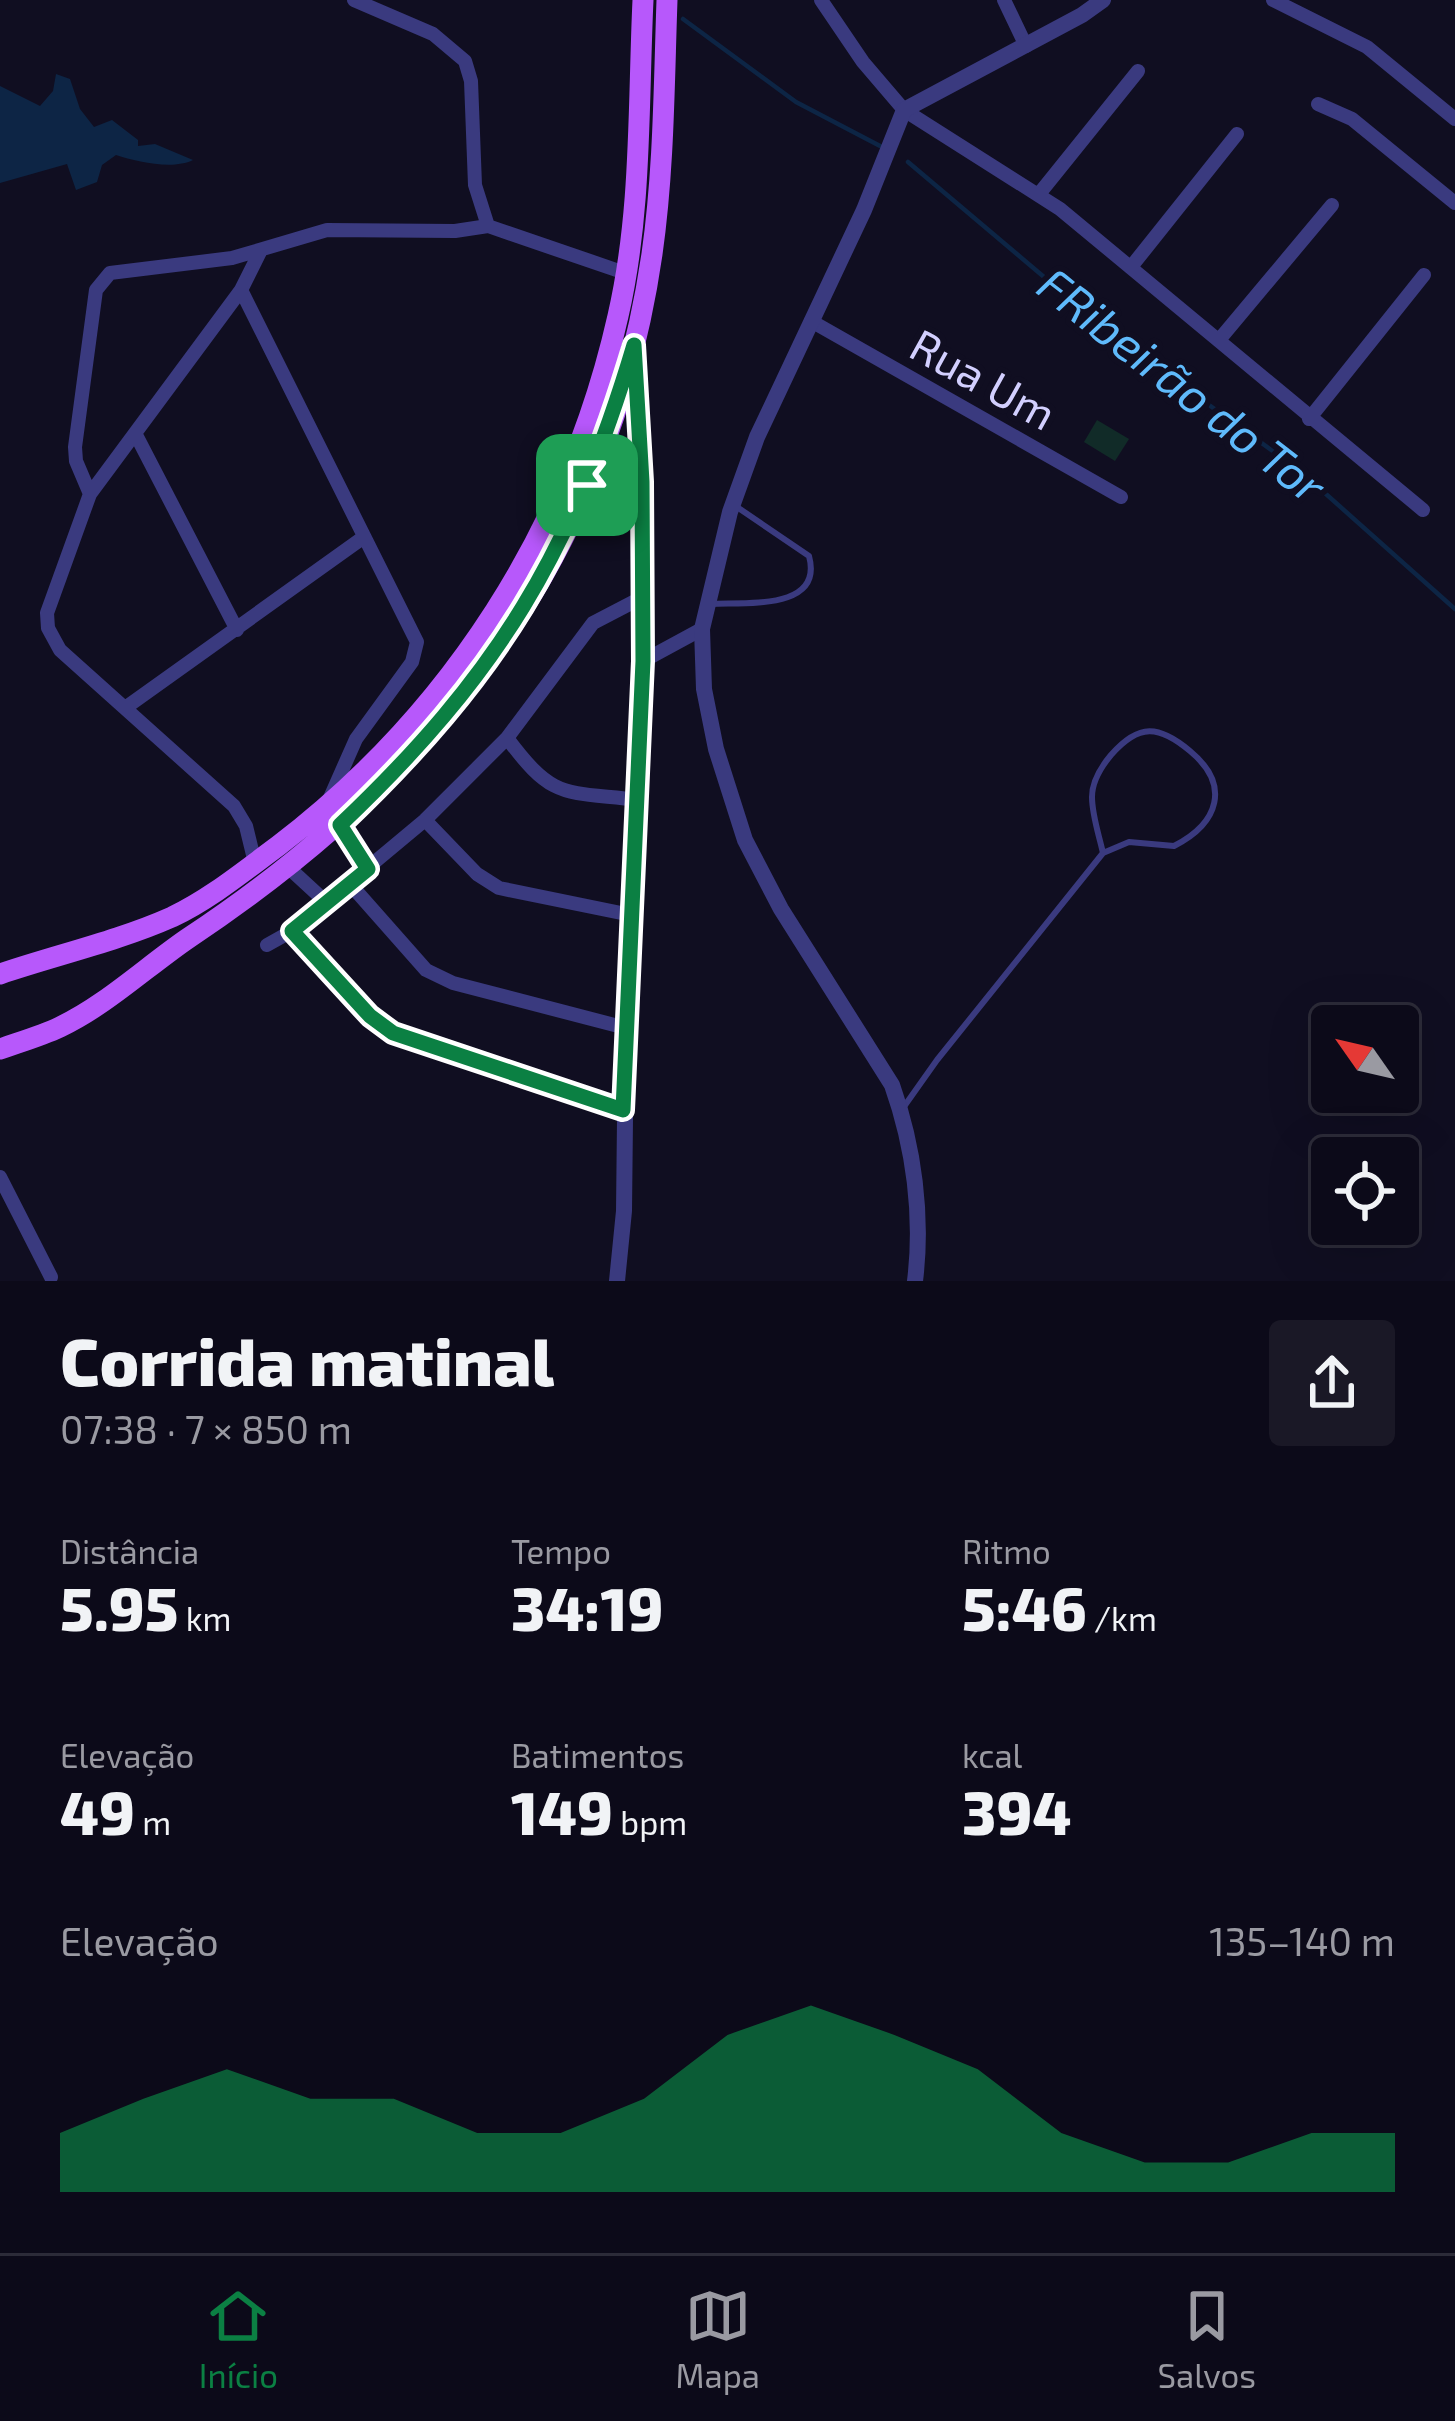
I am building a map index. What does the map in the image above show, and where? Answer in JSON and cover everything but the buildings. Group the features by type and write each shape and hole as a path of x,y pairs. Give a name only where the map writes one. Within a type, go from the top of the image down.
{"main road":[{"path":"0,1049 11,1038 62,1026 102,1001 289,868 433,700 474,648 517,580 549,518 588,422 620,312 640,156 643,0"},
{"path":"0,974 172,917 332,818 446,718 525,609 587,485 634,345 652,256 667,0"}],"street":[{"path":"354,0 434,34 465,61 471,81 475,185 488,226"},
{"path":"821,0 863,62 904,110 1039,194 1424,510"},
{"path":"1004,0 1026,46"},
{"path":"914,1281 919,1249 917,1204 901,1111 892,1084 781,909 745,841 716,749 704,689 702,628 733,505 757,436 864,210 904,110 1103,0"},
{"path":"1273,0 1367,47 1455,119"},
{"path":"1039,194 1138,71"},
{"path":"1318,104 1352,119 1455,203"},
{"path":"1131,266 1237,134"},
{"path":"1220,340 1332,206"},
{"path":"90,494 75,447 99,282 110,273 261,250 327,230 455,231 488,226 625,273"},
{"path":"255,863 246,826 234,806 60,650 48,628 51,596 90,494 241,290 261,250"},
{"path":"1310,419 1424,275"},
{"path":"241,290 414,630 416,651 356,739 332,818 368,869"},
{"name":"Rua Um","path":"811,321 1121,496"},
{"path":"617,1281 624,1211 623,1110 643,661 642,482 634,345"},
{"path":"135,434 237,630"},
{"path":"125,708 364,537"},
{"path":"268,945 292,931 425,820 507,738 587,629 641,598"},
{"path":"643,661 702,628"},
{"path":"507,738 549,786 638,800"},
{"path":"425,820 477,874 499,888 631,915"},
{"path":"289,868 327,903"},
{"path":"350,884 425,970 453,983 626,1028"},
{"path":"292,931 370,1016 393,1033 623,1110"},
{"path":"0,1178 51,1277"}],"lane":[{"path":"707,604 783,600 801,590 809,575 809,556 733,505"},
{"path":"901,1111 1103,853 1129,842 1174,846 1195,831 1216,798 1215,777 1205,763 1165,732 1144,731 1130,737 1104,762 1097,776 1091,802 1103,853"}],"green space":[{"path":"1097,420 1129,439 1115,461 1084,442"}],"water":[{"path":"56,74 70,79 80,109 94,127 112,120 138,140 138,146 155,144 193,160 165,165 116,155 102,165 97,182 76,190 67,164 0,183 0,86 40,106 53,91"}],"waterway":[{"name":"FRibeirão do Tor","path":"683,19 796,102 882,147"},
{"name":"FRibeirão do Tor","path":"908,162 1115,337 1299,470 1455,609"}],"route":[{"path":"634,345 642,482 643,661 623,1110 393,1033 370,1016 292,931 368,869 340,825 446,718 494,657 525,609 587,485 634,345"}]}
